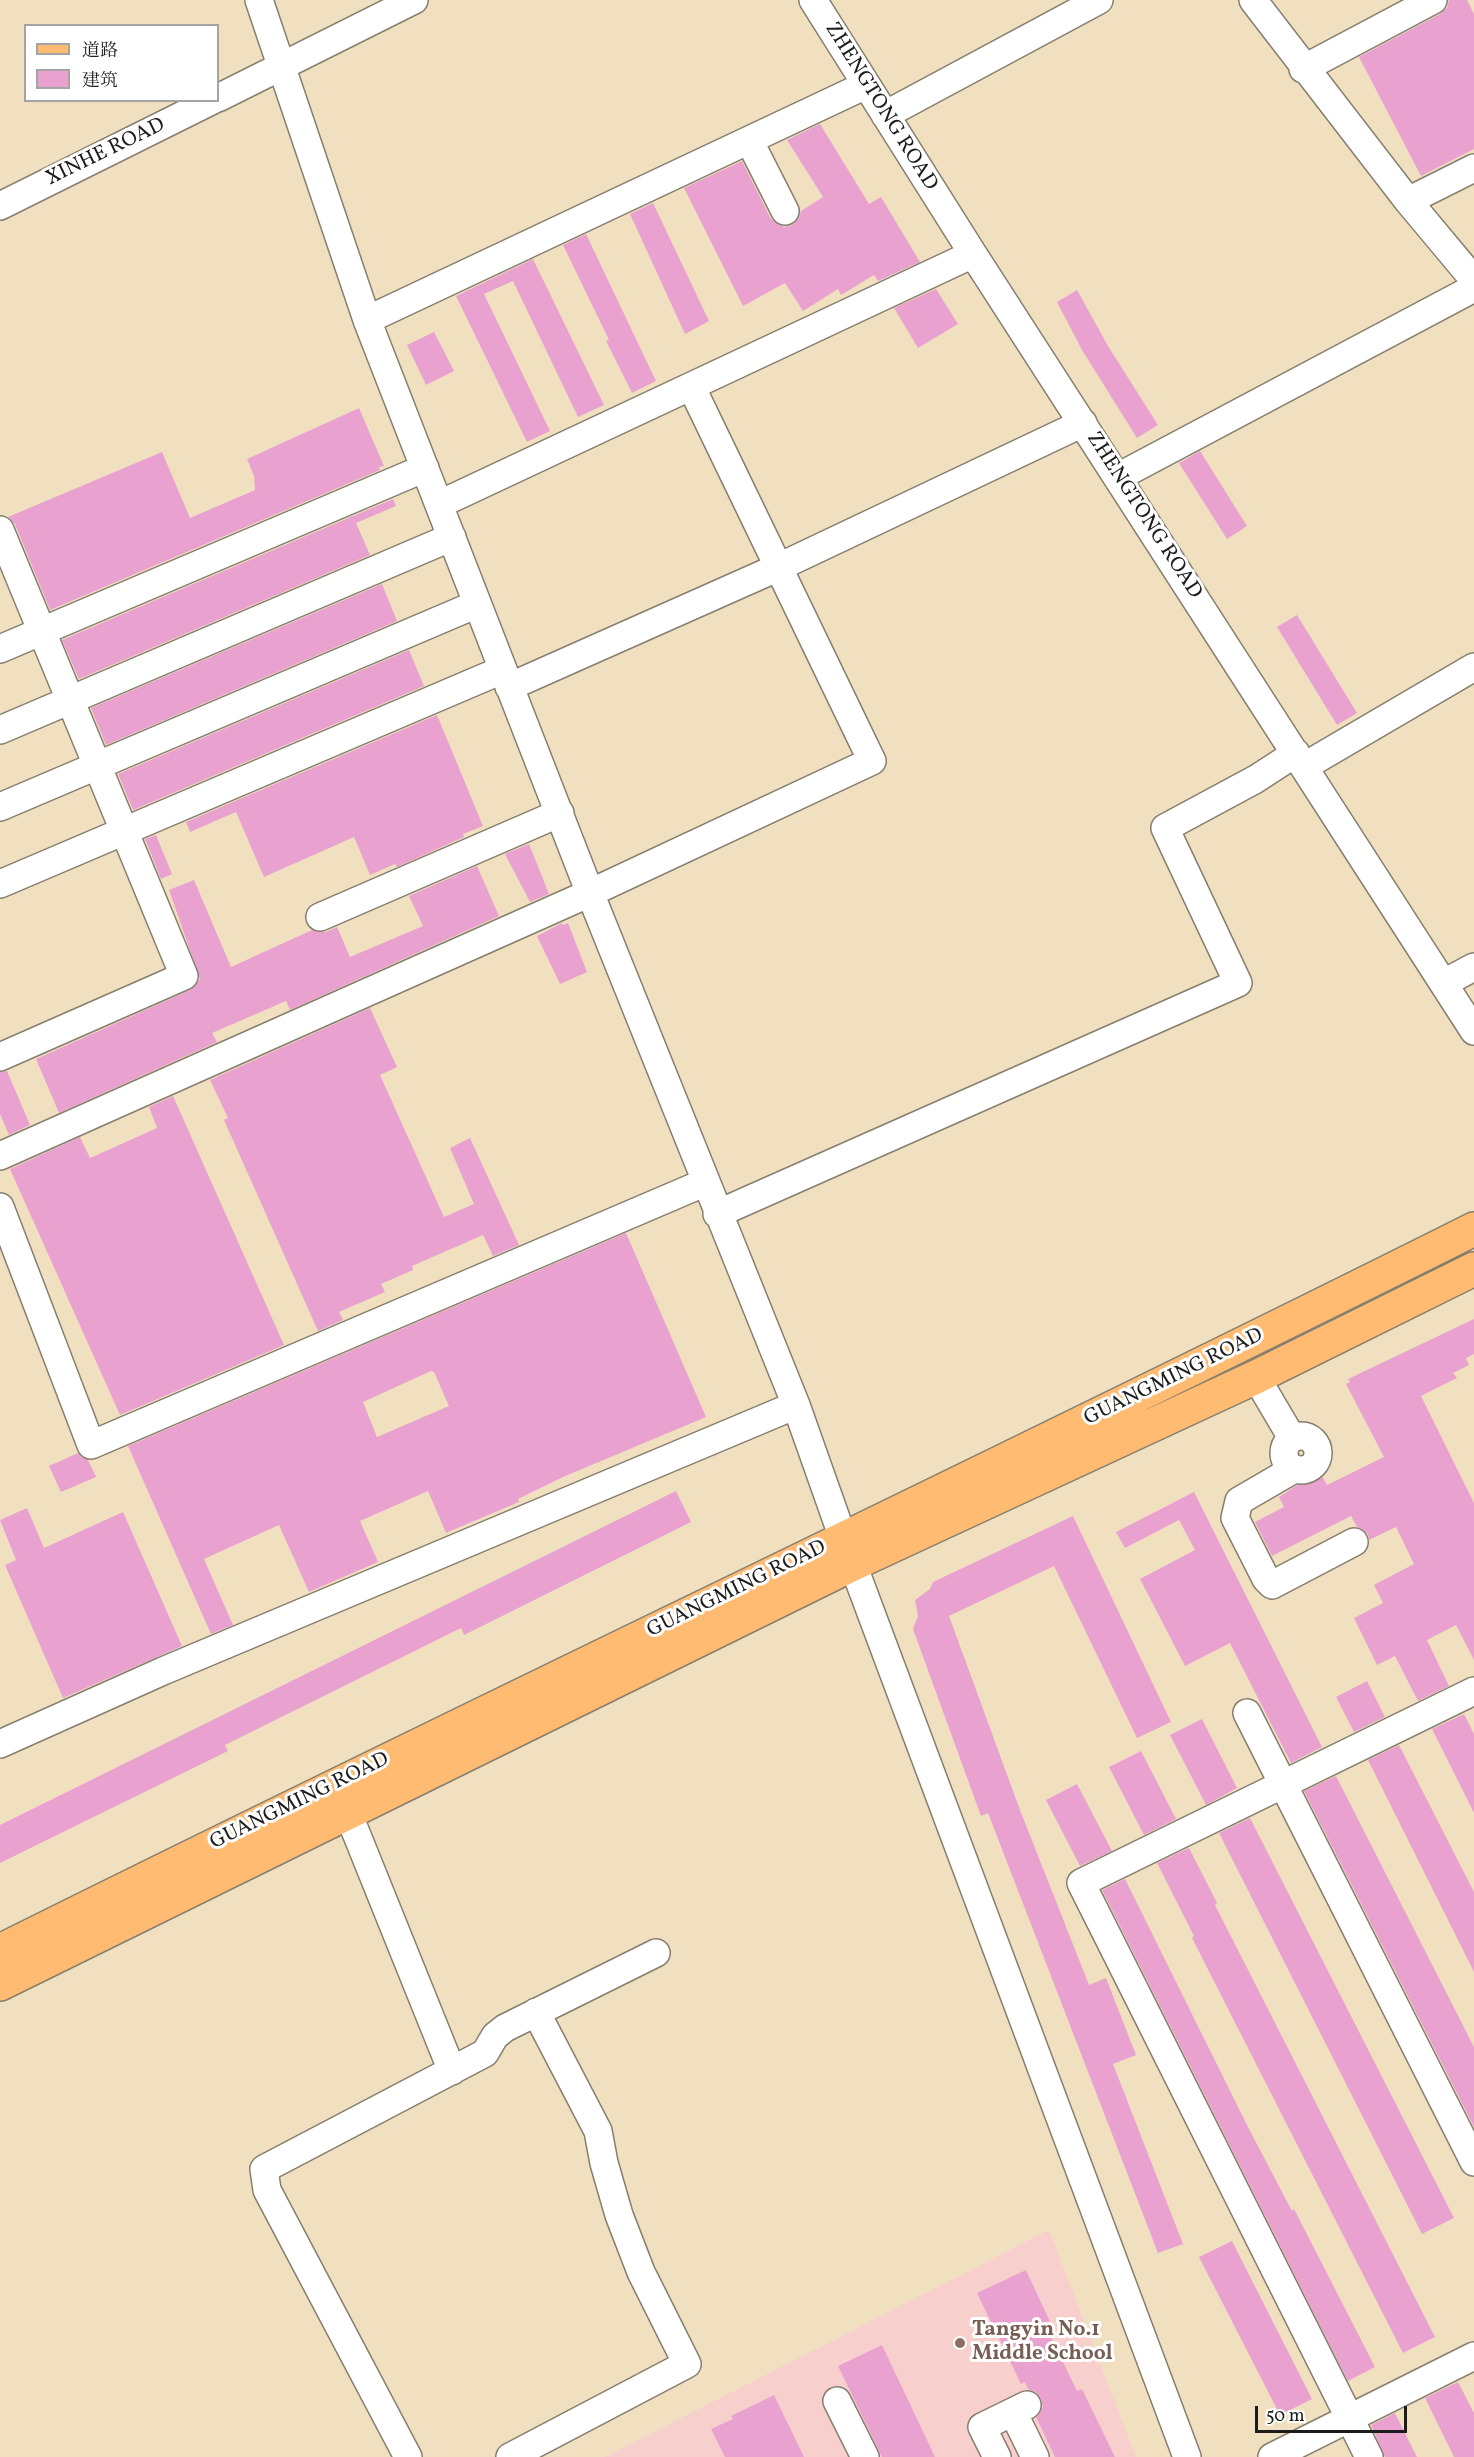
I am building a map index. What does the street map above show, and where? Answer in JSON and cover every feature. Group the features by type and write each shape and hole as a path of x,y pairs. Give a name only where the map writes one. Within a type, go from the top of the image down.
{"main road":[{"name":"GUANGMING ROAD","path":"0,1984 349,1813 1237,1348 1474,1229"},
{"name":"GUANGMING ROAD","path":"0,1951 336,1784 848,1551 1256,1377 1474,1269"}],"street":[{"path":"259,0 280,68 368,320 590,893 717,1214 796,1405 848,1551 1187,2457"},
{"path":"219,98 414,0"},
{"name":"ZHENGTONG ROAD","path":"813,0 973,254 1474,1030"},
{"path":"885,115 1099,0"},
{"path":"1253,0 1303,69 1474,280"},
{"path":"1303,69 1433,0"},
{"path":"368,320 867,85"},
{"name":"XINHE ROAD","path":"0,206 209,102"},
{"path":"750,142 785,212"},
{"path":"1408,201 1474,168"},
{"path":"440,504 692,388 973,254"},
{"path":"1118,477 1474,288"},
{"path":"0,1156 590,893 872,761 692,388"},
{"path":"0,884 124,831 506,679 779,567 1083,423"},
{"path":"0,649 425,468"},
{"path":"0,530 184,976 0,1057"},
{"path":"0,730 452,537"},
{"path":"0,807 477,604"},
{"path":"717,1214 1238,983 1165,828 1474,667"},
{"path":"320,917 560,813"},
{"path":"1444,983 1474,967"},
{"path":"0,1207 91,1445 706,1182"},
{"path":"1256,1377 1292,1438 1302,1435 1309,1438 1317,1448 1318,1454 1313,1465 1308,1469 1294,1469 1239,1501 1235,1518 1266,1580 1272,1585 1354,1542"},
{"path":"0,1744 163,1671 796,1405"},
{"path":"1369,2457 1082,1882 1474,1691"},
{"path":"1247,1713 1474,2162"},
{"path":"336,1784 452,2071"},
{"path":"408,2457 267,2190 264,2169 485,2053 495,2036 505,2028 656,1953"},
{"path":"510,2457 687,2364 641,2272 619,2215 603,2163 598,2131 536,2012"},
{"path":"1272,2457 1474,2356"},
{"path":"837,2401 865,2457"},
{"path":"997,2457 982,2427 1020,2408 1035,2457"}],"shaded area":[{"name":"Tangyin No.1 Middle School","path":"1049,2230 1136,2457 605,2457"}],"building":[{"path":"1449,0 1467,0 1474,14 1474,149 1421,176 1359,57 1440,14 1447,8"},
{"path":"820,124 869,204 881,197 920,262 878,281 874,275 841,295 838,289 803,311 785,283 743,306 684,188 742,161 771,219 784,227 792,225 798,219 801,211 823,197 787,140"},
{"path":"653,203 709,321 685,334 630,214"},
{"path":"586,234 656,381 632,393 563,245"},
{"path":"533,259 604,405 578,417 513,281 484,294 550,431 527,442 456,296"},
{"path":"936,289 958,324 918,348 894,308"},
{"path":"1077,290 1108,346 1158,425 1137,438 1082,350 1057,302"},
{"path":"434,332 454,371 426,385 407,345"},
{"path":"359,408 384,466 379,467 380,470 50,610 15,524 8,517 162,452 190,518 255,490 254,476 247,459"},
{"path":"1200,451 1247,526 1227,539 1179,463"},
{"path":"393,499 396,506 356,523 370,555 79,679 62,640"},
{"path":"382,584 397,621 106,745 91,708"},
{"path":"1297,615 1357,713 1337,725 1277,627"},
{"path":"409,650 424,686 133,810 118,774"},
{"path":"437,715 483,826 463,834 464,837 397,867 395,864 370,875 354,837 264,877 236,812 190,832 186,822"},
{"path":"156,835 172,874 161,879 145,839"},
{"path":"529,844 549,894 530,902 505,854"},
{"path":"477,866 499,916 290,1010 286,1001 212,1033 217,1042 59,1113 36,1059 190,990 200,979 169,890 194,880 231,967 312,930 326,932 337,927 350,957 423,926 409,896"},
{"path":"562,923 563,925 568,923 587,972 560,984 537,936"},
{"path":"370,1008 397,1067 380,1075 444,1217 474,1204 450,1148 470,1138 519,1245 493,1256 483,1235 412,1266 413,1270 381,1284 385,1292 339,1312 343,1320 318,1331 224,1120 228,1118 210,1080"},
{"path":"7,1071 30,1125 9,1135 0,1114 0,1072"},
{"path":"173,1096 284,1345 120,1415 10,1169 80,1137 90,1158 157,1128 149,1107"},
{"path":"626,1233 706,1417 563,1477 518,1499 519,1502 446,1533 428,1491 360,1521 378,1562 309,1592 279,1525 204,1559 233,1625 211,1634 128,1446","holes":["431,1371 434,1372 449,1406 377,1437 363,1402"]},
{"path":"1474,1319 1474,1354 1466,1358 1469,1365 1453,1373 1457,1378 1421,1396 1474,1503 1474,1660 1456,1625 1427,1640 1449,1686 1418,1701 1395,1656 1377,1665 1354,1618 1383,1603 1374,1585 1414,1564 1396,1527 1369,1540 1368,1534 1357,1527 1351,1516 1272,1556 1255,1522 1284,1507 1279,1497 1302,1482 1309,1474 1312,1481 1322,1476 1327,1485 1384,1457 1346,1384 1350,1382 1348,1379"},
{"path":"78,1453 88,1460 96,1477 61,1492 49,1466"},
{"path":"676,1491 691,1522 464,1635 461,1628 225,1745 228,1751 0,1863 0,1825"},
{"path":"1194,1492 1322,1747 1291,1763 1230,1643 1185,1666 1140,1579 1195,1550 1179,1520 1125,1548 1116,1532"},
{"path":"27,1508 44,1548 123,1512 182,1646 63,1698 5,1565 16,1560 0,1520"},
{"path":"1073,1516 1171,1722 1137,1738 1054,1566 949,1616 1020,1810 1089,1985 1106,1978 1136,2055 1113,2064 1183,2244 1158,2253 988,1813 981,1816 913,1629 918,1616 915,1600 930,1589 933,1582"},
{"path":"1367,1681 1385,1717 1354,1732 1336,1697"},
{"path":"1464,1714 1474,1734 1474,1813 1432,1729"},
{"path":"1202,1719 1237,1788 1206,1805 1170,1735"},
{"path":"1399,1745 1474,1892 1474,1972 1368,1760"},
{"path":"1141,1751 1176,1819 1144,1835 1109,1767"},
{"path":"1336,1776 1474,2047 1474,2127 1304,1791"},
{"path":"1077,1784 1112,1851 1080,1866 1046,1800"},
{"path":"1250,1818 1454,2218 1422,2234 1219,1833"},
{"path":"1189,1848 1217,1903 1215,1905 1435,2337 1403,2353 1192,1938 1194,1936 1157,1863"},
{"path":"1125,1879 1248,2127 1292,2211 1294,2209 1375,2367 1348,2381 1102,1890"},
{"path":"1232,2241 1312,2399 1280,2415 1199,2257"},
{"path":"1026,2270 1052,2326 1047,2329 1077,2391 1082,2389 1115,2457 1055,2457 1036,2417 1043,2407 1041,2399 1036,2392 1028,2389 1025,2382 1021,2384 977,2293"},
{"path":"882,2345 935,2457 882,2457 838,2366"},
{"path":"1458,2382 1474,2413 1474,2457 1454,2457 1425,2398"},
{"path":"774,2395 804,2457 725,2457 711,2429 733,2419 731,2416"},
{"path":"1395,2413 1417,2457 1385,2457 1371,2425"}],"place":[{"name":"Tangyin No.1 Middle School","path":"960,2343"}]}
